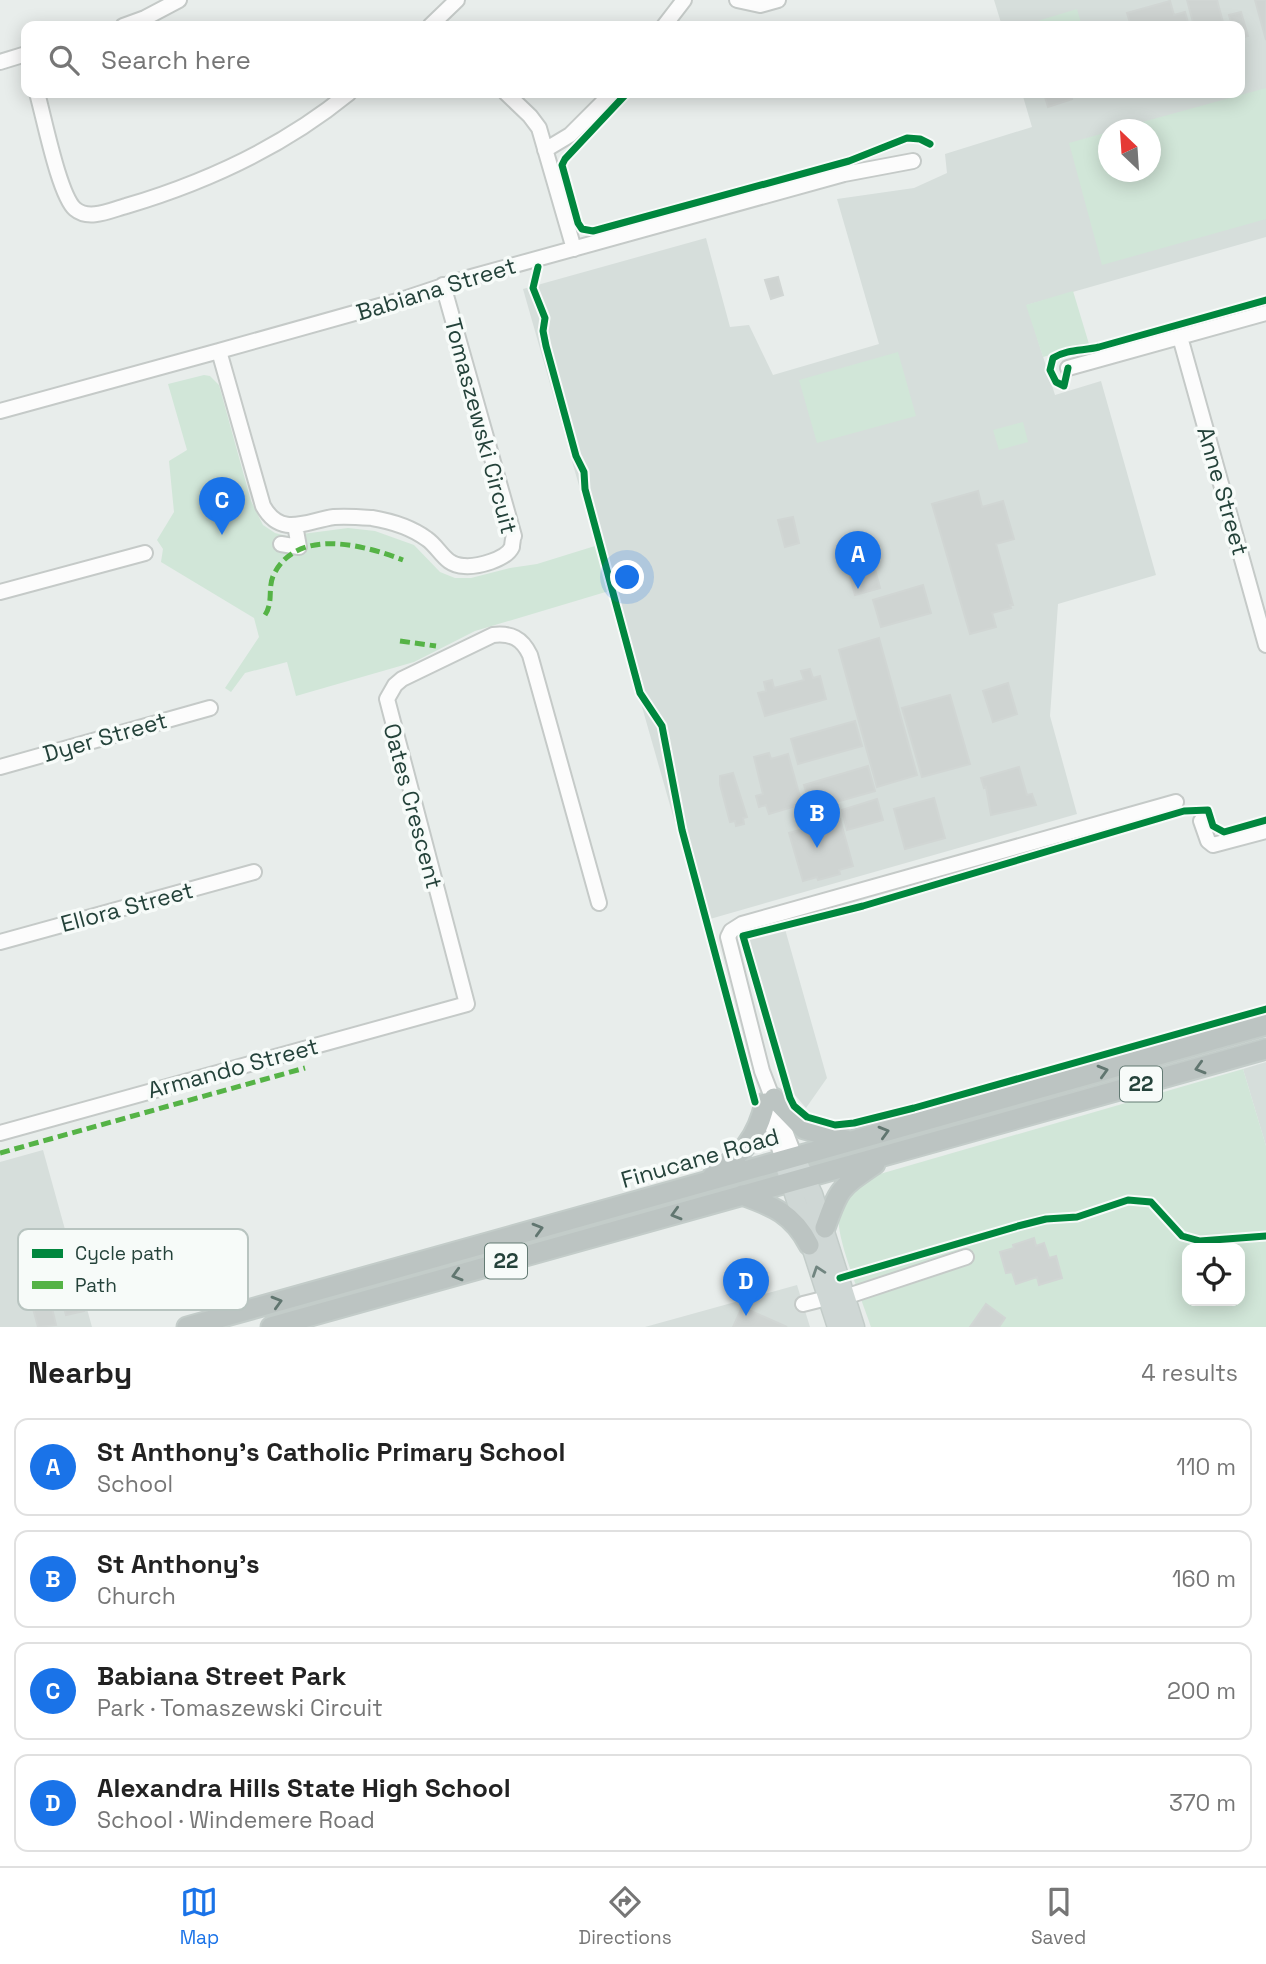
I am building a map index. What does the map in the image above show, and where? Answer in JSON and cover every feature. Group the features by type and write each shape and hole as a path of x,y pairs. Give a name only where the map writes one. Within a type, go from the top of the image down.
{"highway":[{"name":"Finucane Road","path":"248,1310 1266,1025"},
{"name":"Finucane Road","path":"271,1327 1266,1049"},
{"path":"705,1182 751,1142 769,1100 804,1129 851,1142"},
{"path":"825,1228 837,1194 849,1182 890,1154"},
{"path":"742,1195 774,1206 797,1225 809,1245"},
{"name":"Finucane Road","path":"187,1327 248,1310"}],"main road":[{"path":"789,1159 825,1228 836,1297 837,1327"},
{"path":"798,1180 809,1245 855,1327"}],"street":[{"path":"137,21 179,0"},
{"path":"438,21 457,0"},
{"path":"668,21 684,0"},
{"path":"737,0 760,5 778,0"},
{"path":"0,62 21,56"},
{"path":"38,98 65,195 76,211 92,216 170,193 230,169 279,142 343,98"},
{"path":"511,98 539,128 574,248"},
{"path":"545,150 570,135 607,98"},
{"name":"Babiana Street","path":"0,411 844,174 913,162"},
{"name":"Tomaszewski Circuit","path":"296,525 332,517 378,519 425,537 447,561 457,566 468,566 498,558 512,546 514,536 443,285"},
{"path":"1068,368 1266,313"},
{"name":"Anne Street","path":"1180,337 1266,645"},
{"path":"219,351 263,506 276,521 285,525 296,525 299,547 281,544"},
{"path":"0,593 145,553"},
{"name":"Oates Crescent","path":"467,1004 387,709 390,692 402,679 493,635 506,634 525,645 599,903"},
{"name":"Dyer Street","path":"0,767 210,708"},
{"path":"789,1159 769,1100 728,937 731,931 742,924 1176,802"},
{"path":"1201,821 1208,841 1213,845 1266,831"},
{"name":"Ellora Street","path":"0,942 254,872"},
{"name":"Armando Street","path":"0,1133 467,1004"},
{"path":"803,1304 836,1297 965,1257"}],"shaded area":[{"path":"994,0 1266,0 1266,237 1027,305 1055,395 1101,381 1156,575 1058,604 1050,716 1077,814 703,921 523,289 706,238 730,327 749,325 773,375 879,344 837,199 914,188 947,173 945,154 1032,127 1023,98 1245,98 1245,21 1000,21"},
{"path":"785,929 827,1078 806,1108 789,1088 747,939"},
{"path":"1266,1062 1266,1146 1243,1069"},
{"path":"43,1150 65,1229 18,1229 18,1310 87,1310 92,1327 0,1327 0,1162"},
{"path":"797,1285 810,1327 645,1327"}],"green space":[{"path":"1077,9 1081,21 1037,21"},
{"path":"1266,88 1266,219 1102,265 1069,143 1098,135 1098,182 1161,182 1161,119 1153,119 1230,98 1245,98 1245,94"},
{"path":"1073,291 1089,344 1043,357 1026,305"},
{"path":"898,352 916,416 817,443 799,380"},
{"path":"204,375 210,376 219,385 251,501 263,525 275,533 287,536 348,528 375,531 414,545 440,572 455,578 471,578 537,564 595,546 609,591 475,631 414,662 296,696 287,662 245,673 231,692 225,688 259,637 254,618 161,562 163,549 157,540 174,512 169,461 187,450 168,384"},
{"path":"1023,422 1028,442 999,450 993,430"},
{"path":"1243,1069 1266,1146 1266,1327 871,1327 839,1226 841,1211 857,1189 873,1176"}],"building":[{"path":"1187,0 1217,0 1223,21 1193,21"},
{"path":"1255,0 1266,0 1266,40"},
{"path":"1170,1 1174,15 1185,12 1188,21 1129,21 1127,13"},
{"path":"1241,12 1244,21 1231,21 1229,15"},
{"path":"1045,98 1072,98 1072,99 1048,107"},
{"path":"778,277 783,295 771,299 765,280"},
{"path":"978,491 982,507 1003,501 1014,539 996,544 1013,605 992,613 996,627 970,634 932,504"},
{"path":"793,517 799,543 785,547 778,520"},
{"path":"872,558 880,588 855,595 847,565"},
{"path":"923,585 931,613 881,627 873,600"},
{"path":"879,638 917,775 877,787 839,650"},
{"path":"810,669 813,678 820,676 826,699 765,716 758,693 766,691 764,682 772,680 774,688 804,680 801,671"},
{"path":"1008,683 1017,714 993,722 983,691"},
{"path":"950,695 970,764 922,777 902,708"},
{"path":"855,721 862,746 798,764 791,739"},
{"path":"769,753 771,759 788,754 802,804 769,814 766,805 759,807 756,796 763,794 754,757"},
{"path":"868,766 875,791 811,809 804,785"},
{"path":"1019,767 1027,795 1032,794 1036,805 991,815 986,787 984,788 981,778"},
{"path":"733,773 747,817 743,818 744,824 736,826 735,821 730,822 720,784 720,776"},
{"path":"934,798 945,838 905,849 894,809"},
{"path":"877,799 883,820 847,830 842,810"},
{"path":"840,819 853,866 839,870 840,874 803,881 789,833"},
{"path":"1034,1238 1036,1246 1044,1243 1049,1258 1056,1256 1062,1278 1039,1285 1037,1277 1016,1284 1012,1272 1006,1273 1000,1252"},
{"path":"986,1304 1005,1318 999,1327 970,1327"},
{"path":"742,1307 787,1327 733,1327"},
{"path":"33,1310 52,1310 56,1325 38,1327"},
{"path":"65,1310 84,1311 66,1315"}],"marked path":[{"path":"265,615 274,574 285,559 299,550 315,545 351,545 403,560"},
{"path":"400,641 436,646"},
{"path":"0,1153 305,1068"}],"cycle path":[{"path":"622,98 562,165 582,229 593,231 849,161 907,138 920,139 930,144"},
{"path":"538,267 533,288 545,318 543,331 546,346 576,456 584,472 585,489 640,693 662,726 682,830 755,1102"},
{"path":"1068,368 1064,386 1056,382 1050,370 1053,358 1058,355 1099,347 1266,300"},
{"path":"1266,820 1224,832 1213,826 1208,810 1184,811 863,906 743,936 790,1098 794,1106 807,1117 835,1125 914,1108 1266,1009"},
{"path":"840,1278 1018,1226 1046,1219 1077,1217 1128,1200 1151,1202 1182,1236 1200,1241 1266,1236"}],"place":[{"name":"Babiana Street Park","path":"222,535"},
{"name":"St Anthony's Catholic Primary School","path":"858,589"},
{"name":"St Anthony's","path":"817,848"},
{"name":"Alexandra Hills State High School","path":"746,1316"}]}
